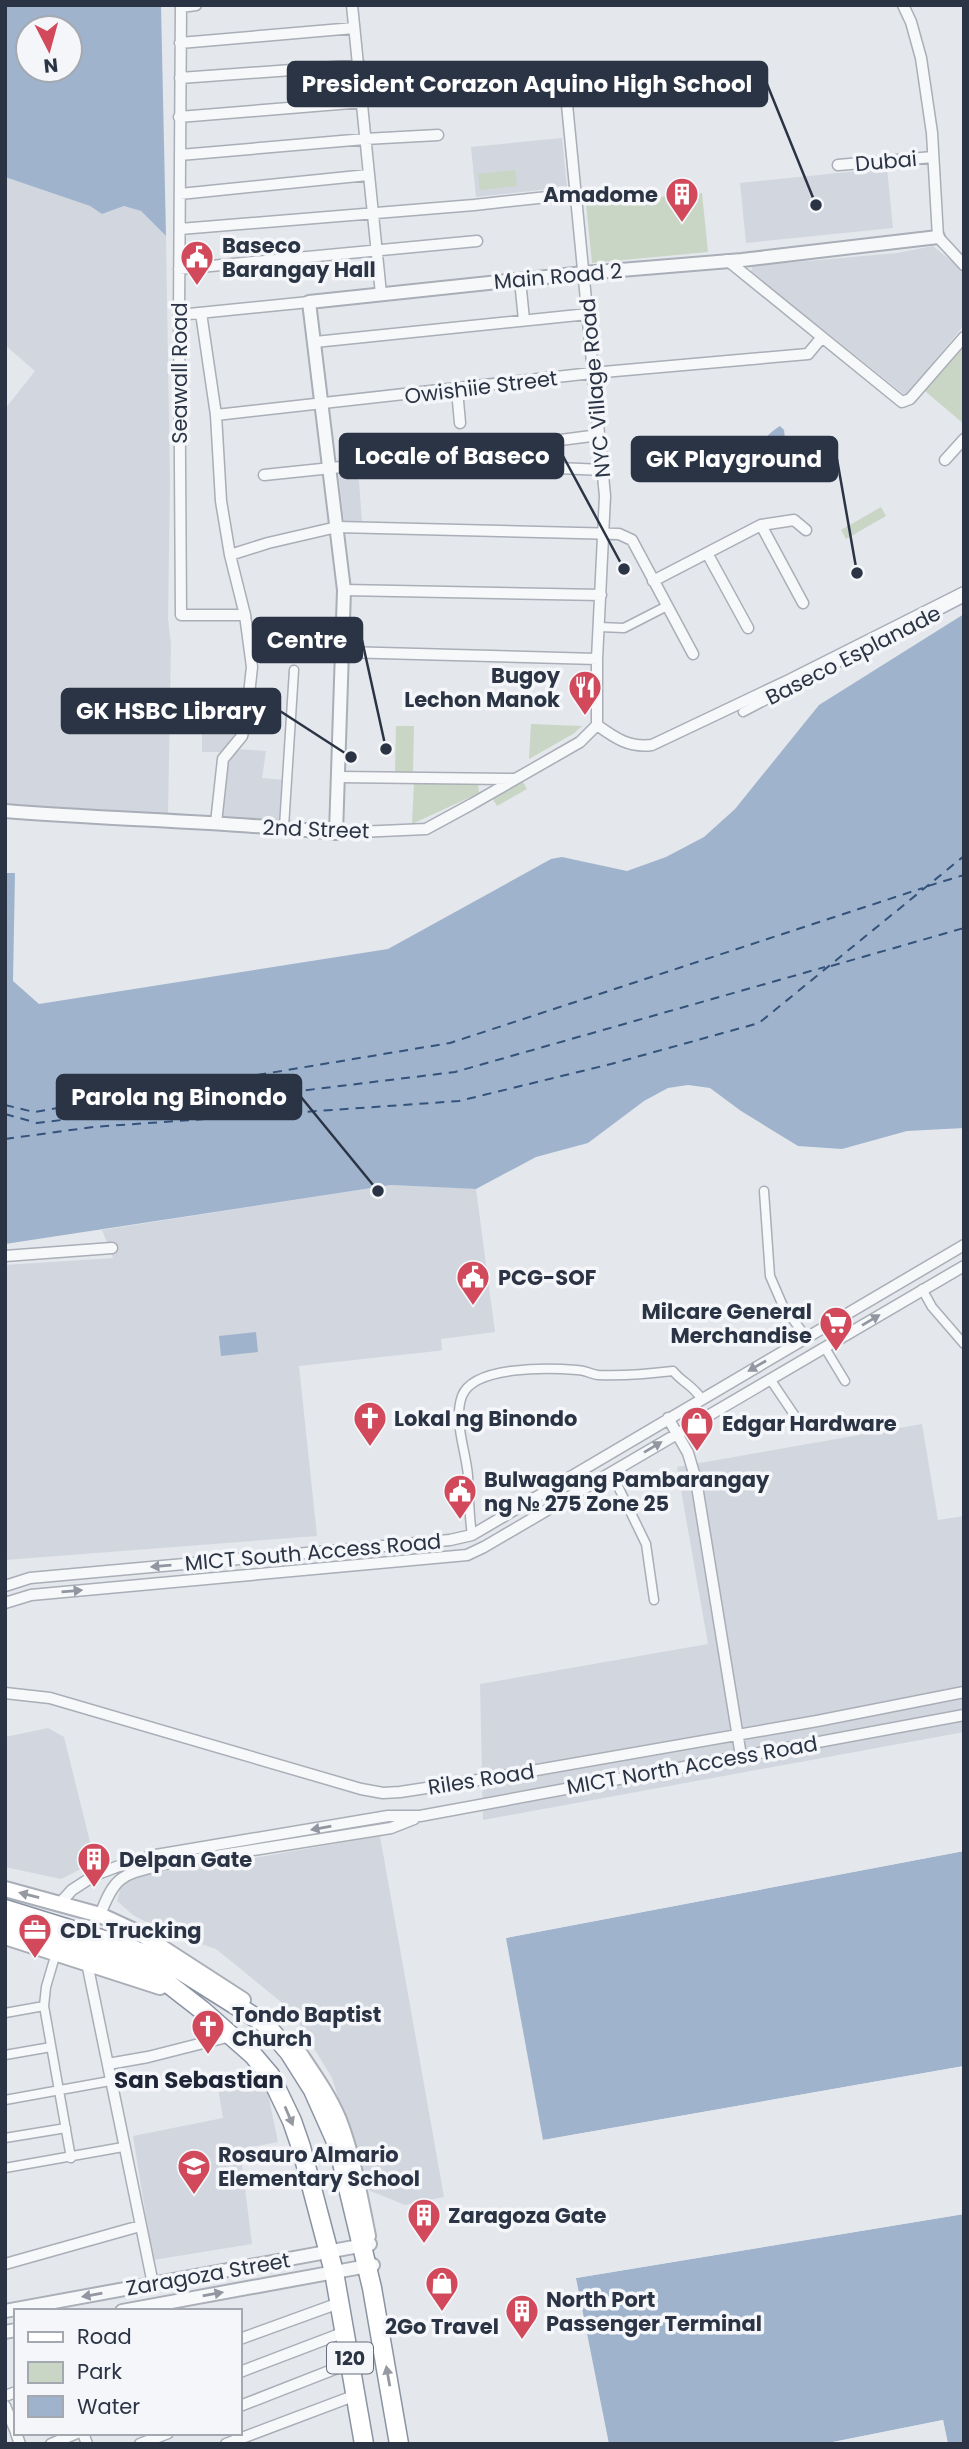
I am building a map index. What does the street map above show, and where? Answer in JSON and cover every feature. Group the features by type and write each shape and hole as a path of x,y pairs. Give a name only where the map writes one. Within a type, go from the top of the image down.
{"highway":[{"name":"120","path":"5,1909 125,1954 166,1982 231,2036 253,2055 270,2075 301,2147 334,2272 364,2444"},
{"name":"120","path":"5,1925 170,1964 264,2023 289,2052 313,2090 338,2146 366,2245 399,2444"}],"main road":[{"name":"120","path":"5,1889 100,1915 141,1934 269,2016 295,2046 325,2092 339,2120 358,2190 366,2245"},
{"name":"120","path":"5,1937 180,1994"}],"street":[{"path":"181,6 196,5"},
{"path":"352,5 381,294"},
{"path":"903,5 911,22 921,58 932,133 938,237 964,265"},
{"name":"Seawall Road","path":"181,6 181,615 246,615"},
{"path":"180,43 354,28"},
{"path":"180,78 359,65"},
{"name":"NYC Village Road","path":"566,94 605,496 597,659 597,725"},
{"path":"179,117 363,102"},
{"path":"180,155 438,135"},
{"name":"Dubai","path":"838,165 933,157"},
{"path":"180,194 368,175"},
{"path":"180,229 575,194"},
{"name":"Main Road 2","path":"179,315 938,237"},
{"path":"179,269 477,241"},
{"path":"727,260 902,402 910,399 964,337"},
{"path":"520,280 524,320"},
{"path":"309,302 344,590 336,832"},
{"path":"201,313 216,415 221,500 230,555 246,615 252,667 246,721 236,745 223,759 216,823"},
{"path":"315,342 588,314"},
{"name":"Owishiie Street","path":"216,415 592,373 808,354 822,337"},
{"path":"457,390 460,422"},
{"path":"264,475 599,435"},
{"path":"945,460 964,439"},
{"path":"389,462 603,470"},
{"path":"653,581 761,525 794,520 806,530"},
{"path":"761,525 803,603"},
{"path":"230,555 337,527 619,534 632,540 693,654"},
{"path":"707,552 748,628"},
{"path":"344,590 601,595"},
{"path":"597,725 628,744 640,747 659,743 964,592"},
{"name":"Baseco Esplanade","path":"743,712 964,597"},
{"path":"599,627 624,628 667,606"},
{"path":"343,652 597,659"},
{"path":"284,827 294,670"},
{"name":"2nd Street","path":"5,811 336,832 426,829 580,742 597,725"},
{"path":"338,777 515,779"},
{"path":"764,1191 770,1276 802,1339 807,1357"},
{"name":"MICT South Access Road","path":"5,1586 30,1578 450,1540 472,1535 964,1245"},
{"path":"5,1256 112,1248"},
{"name":"MICT South Access Road","path":"5,1603 31,1595 467,1555 964,1266"},
{"path":"922,1289 932,1307 964,1345"},
{"path":"825,1348 845,1381"},
{"path":"472,1535 465,1451 459,1425 463,1393 476,1380 500,1371 580,1370 596,1375 638,1375 673,1371 679,1379 692,1385 701,1398"},
{"path":"770,1379 795,1416"},
{"path":"668,1418 688,1454 696,1480 741,1756"},
{"path":"611,1472 646,1544 654,1600"},
{"name":"Riles Road","path":"5,1693 50,1698 361,1790 383,1793 491,1778 964,1692"},
{"name":"MICT North Access Road","path":"60,1903 72,1890 104,1870 156,1856 388,1816 421,1816 964,1715"},
{"name":"MICT North Access Road","path":"100,1915 112,1886 132,1872 165,1864 391,1828 421,1816"},
{"path":"56,1952 46,1987 44,2006 71,2158"},
{"path":"87,1963 153,2284"},
{"path":"5,2013 44,2006"},
{"path":"108,2064 231,2036"},
{"path":"5,2055 51,2047"},
{"path":"5,2100 110,2081"},
{"path":"5,2138 66,2128"},
{"path":"5,2168 123,2147"},
{"path":"5,2264 140,2226"},
{"name":"Zaragoza Street","path":"16,2309 366,2245"},
{"name":"Zaragoza Street","path":"154,2308 334,2272 370,2271"},
{"path":"242,2338 340,2303"},
{"path":"242,2371 345,2332"},
{"path":"242,2405 351,2363"},
{"path":"226,2444 251,2439 356,2395"},
{"path":"5,2406 13,2429"},
{"path":"51,2444 72,2435"},
{"path":"140,2444 165,2435"}],"shaded area":[{"path":"562,138 567,187 476,197 471,147"},
{"path":"887,168 893,228 746,243 740,183"},
{"path":"5,177 90,206 102,214 124,206 141,211 166,236 170,480 168,619 171,644 168,815 5,806 5,409 35,371 5,345"},
{"path":"933,246 964,271 964,325 906,396 751,272 752,266 897,253"},
{"path":"358,468 362,522 344,522 338,470"},
{"path":"202,703 244,703 243,716 227,752 202,752"},
{"path":"237,749 266,751 262,778 284,780 282,825 219,817 226,768"},
{"path":"391,1185 476,1189 495,1332 441,1339 442,1350 437,1351 299,1366 317,1536 5,1560 5,1265 113,1258 102,1230"},
{"path":"922,1424 938,1520 964,1516 964,1732 483,1820 480,1684 708,1644 677,1467"},
{"path":"48,1728 64,1737 95,1862 61,1879 5,1867 5,1737"},
{"path":"380,1836 444,2197 405,2205 368,2190 332,2078 291,2010 216,1949 163,1931 133,1915 117,1901 121,1886 145,1874 214,1865"},
{"name":"Rosauro Almario Elementary School","path":"265,2079 278,2142 240,2149 252,2244 153,2260 133,2136 223,2118 218,2088"}],"green space":[{"path":"515,170 517,186 480,190 478,174"},
{"path":"702,193 708,252 592,263 586,204"},
{"path":"964,346 964,424 925,391"},
{"path":"881,507 886,516 846,539 841,530"},
{"path":"531,724 582,726 529,759"},
{"path":"396,726 414,726 413,773 395,772"},
{"path":"519,775 527,789 497,806 489,793"},
{"path":"478,782 479,793 412,824 414,783"}],"water":[{"path":"5,5 161,5 166,236 141,211 124,206 102,214 90,206 5,177"},
{"path":"780,426 794,449 795,460 766,472 764,478 757,481 746,462 718,477 712,478 697,473 697,460 724,454 732,448 754,448"},
{"path":"964,614 964,1128 907,1131 842,1149 798,1146 741,1111 710,1088 688,1085 668,1088 644,1101 588,1143 536,1157 476,1189 391,1185 5,1244 5,873 15,873 13,981 39,1004 388,949 551,859 562,857 627,871 666,857 704,837 735,809 819,705"},
{"path":"256,1332 258,1352 221,1356 219,1336"},
{"path":"964,1851 964,2066 543,2140 506,1938"},
{"path":"964,2214 964,2444 948,2444 943,2420 823,2444 609,2444 576,2278"}],"pier":[{"path":"964,1847 964,1851 506,1938 504,1935"},
{"path":"964,2066 964,2070 544,2143 543,2140"},
{"path":"964,2210 964,2214 576,2278 575,2275"},
{"path":"943,2420 948,2444 944,2444 941,2424 841,2444 823,2444"}],"ferry route":[{"path":"5,1139 93,1127 459,1101 611,1064 759,1023 964,856"},
{"path":"928,886 964,875"},
{"path":"5,1105 34,1112 450,1043 923,888"},
{"path":"831,966 964,928"},
{"path":"5,1114 37,1123 455,1072 825,967"}],"place":[{"name":"President Corazon Aquino High School","path":"816,205"},
{"name":"Amadome","path":"682,224"},
{"name":"Baseco Barangay Hall","path":"197,287"},
{"name":"Locale of Baseco","path":"624,569"},
{"name":"GK Playground","path":"857,573"},
{"name":"Bugoy Lechon Manok","path":"585,717"},
{"name":"Centre","path":"386,749"},
{"name":"GK HSBC Library","path":"351,757"},
{"name":"Parola ng Binondo","path":"378,1191"},
{"name":"PCG-SOF","path":"473,1307"},
{"name":"Milcare General Merchandise","path":"836,1353"},
{"name":"Lokal ng Binondo","path":"370,1448"},
{"name":"Edgar Hardware","path":"697,1453"},
{"name":"Bulwagang Pambarangay ng № 275 Zone 25","path":"460,1521"},
{"name":"Delpan Gate","path":"94,1889"},
{"name":"CDL Trucking","path":"35,1960"},
{"name":"Tondo Baptist Church","path":"208,2056"},
{"name":"Rosauro Almario Elementary School","path":"194,2196"},
{"name":"Zaragoza Gate","path":"424,2245"},
{"name":"2Go Travel","path":"442,2313"},
{"name":"North Port Passenger Terminal","path":"522,2341"}],"district":[{"name":"San Sebastian","path":"199,2080"}]}
